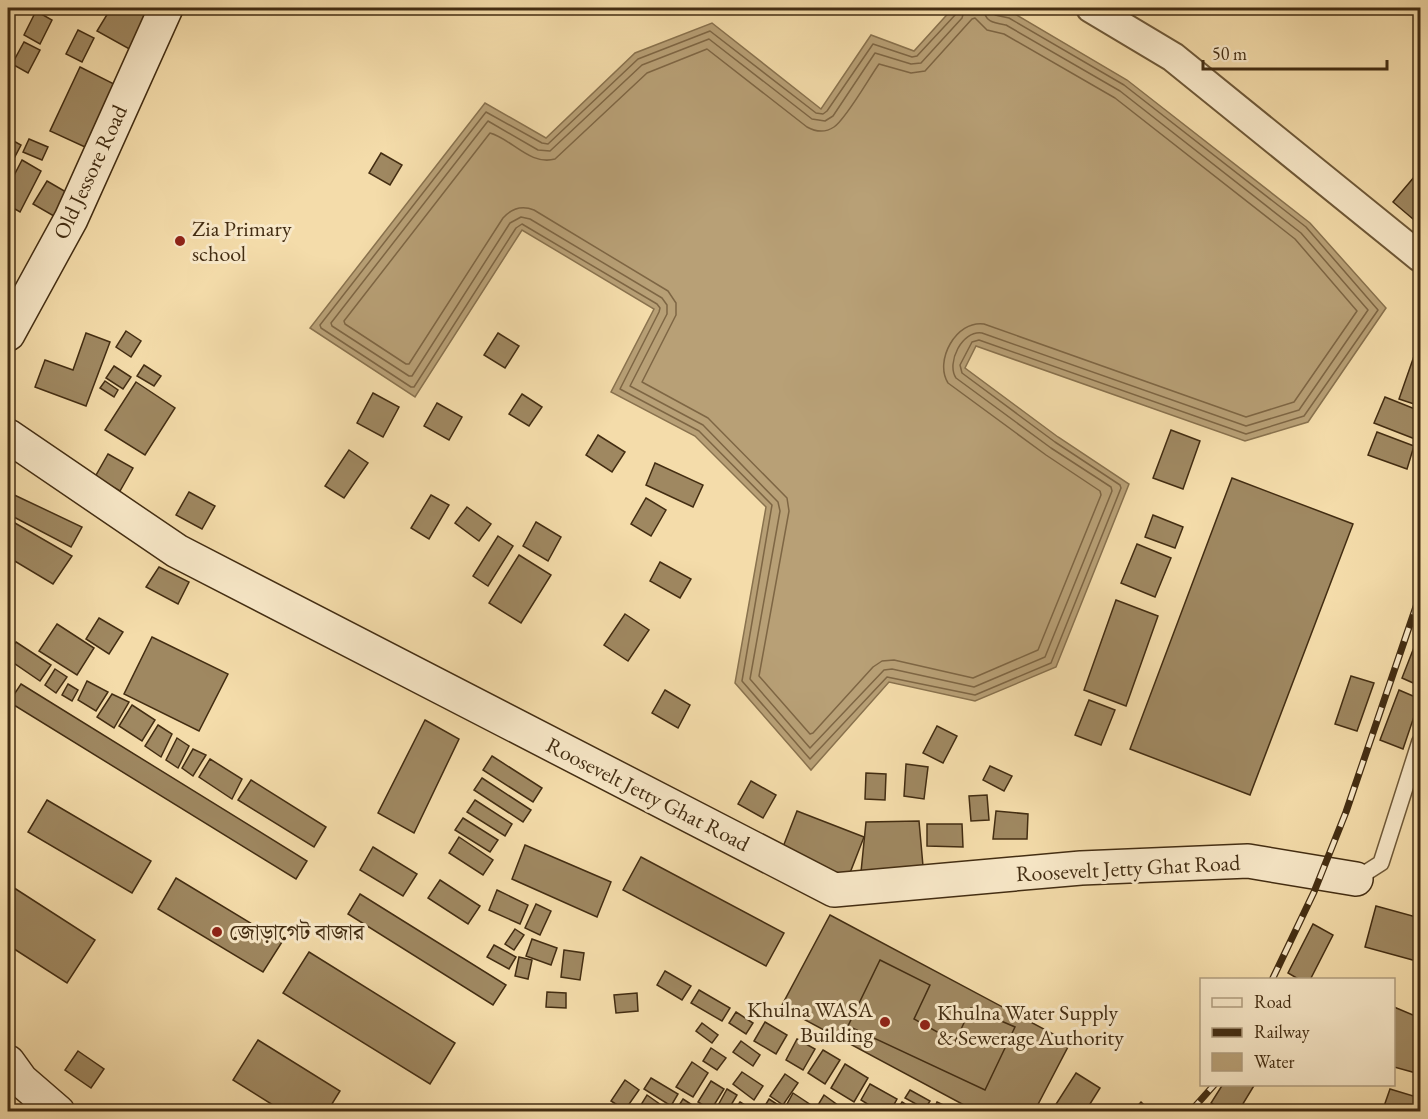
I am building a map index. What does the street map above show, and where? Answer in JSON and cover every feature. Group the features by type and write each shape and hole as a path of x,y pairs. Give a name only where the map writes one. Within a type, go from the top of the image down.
{"street":[{"name":"Old Jessore Road","path":"8,334 71,219 166,8"},
{"path":"1091,8 1173,57 1420,257"},
{"name":"Roosevelt Jetty Ghat Road","path":"8,436 177,551 834,890 1081,868 1248,861 1356,879"},
{"path":"8,1062 21,1080 58,1112"}],"lane":[{"path":"1356,879 1381,863 1420,741"}],"water":[{"path":"953,8 1010,11 1127,80 1310,223 1386,308 1308,422 1245,441 976,346 965,368 1058,437 1129,484 1056,667 975,701 889,682 811,770 735,683 766,507 695,436 611,392 654,309 522,230 415,397 310,328 485,103 546,138 635,53 712,23 821,109 871,35 914,51"}],"building":[{"path":"111,8 158,8 133,51 97,31"},
{"path":"36,11 52,20 40,44 24,35"},
{"path":"78,30 94,38 82,62 66,54"},
{"path":"24,42 40,50 28,73 12,64"},
{"path":"80,67 114,84 85,147 50,131"},
{"path":"10,139 21,145 8,170 8,144"},
{"path":"29,139 48,147 42,160 23,152"},
{"path":"381,153 402,165 390,185 369,173"},
{"path":"22,160 41,171 20,212 8,205 8,187"},
{"path":"1420,170 1420,225 1393,202"},
{"path":"47,181 73,196 59,219 33,204"},
{"path":"126,331 141,341 131,357 116,347"},
{"path":"86,333 110,342 86,406 35,387 45,360 73,370"},
{"path":"498,333 519,346 505,368 484,355"},
{"path":"1420,339 1420,406 1399,399"},
{"path":"144,365 161,376 154,386 137,376"},
{"path":"114,366 131,377 123,389 106,378"},
{"path":"105,381 118,390 114,397 100,388"},
{"path":"136,382 175,408 145,455 105,430"},
{"path":"373,393 399,407 383,437 357,423"},
{"path":"522,394 542,407 529,426 509,414"},
{"path":"1385,397 1420,411 1420,428 1415,439 1374,423"},
{"path":"437,403 462,417 449,440 424,426"},
{"path":"1171,430 1200,441 1183,489 1153,478"},
{"path":"1377,432 1414,446 1407,469 1368,455"},
{"path":"598,435 625,452 612,472 586,455"},
{"path":"349,450 368,463 344,498 325,486"},
{"path":"108,454 133,468 120,491 95,477"},
{"path":"655,463 703,485 693,507 646,485"},
{"path":"1232,478 1353,524 1250,795 1130,749"},
{"path":"8,492 82,527 71,547 8,514"},
{"path":"189,492 215,506 202,529 176,515"},
{"path":"431,495 449,505 429,539 411,528"},
{"path":"646,498 666,510 651,536 631,524"},
{"path":"467,507 491,524 479,541 455,523"},
{"path":"1153,515 1183,527 1175,548 1145,537"},
{"path":"8,519 72,556 53,584 8,557"},
{"path":"536,522 561,537 548,561 523,546"},
{"path":"498,536 513,546 488,586 473,576"},
{"path":"1137,544 1171,558 1155,597 1121,583"},
{"path":"519,555 551,575 521,623 489,603"},
{"path":"660,562 691,579 680,598 650,581"},
{"path":"159,567 189,582 178,604 146,587"},
{"path":"1116,600 1158,616 1126,706 1084,690"},
{"path":"625,614 649,630 628,661 604,645"},
{"path":"99,618 123,632 109,654 86,639"},
{"path":"57,624 94,648 77,675 39,651"},
{"path":"1420,632 1420,686 1402,678"},
{"path":"152,637 228,674 199,731 124,694"},
{"path":"16,642 51,665 40,681 8,659 8,654"},
{"path":"55,669 67,677 56,693 45,685"},
{"path":"1351,676 1374,683 1357,731 1335,724"},
{"path":"87,681 108,692 96,711 78,700"},
{"path":"21,684 307,861 296,879 9,702"},
{"path":"68,684 78,690 72,701 62,695"},
{"path":"665,690 690,705 678,728 652,713"},
{"path":"1399,690 1420,699 1403,749 1380,740"},
{"path":"112,694 129,702 114,728 97,717"},
{"path":"1089,700 1115,710 1101,745 1075,735"},
{"path":"132,705 155,720 142,741 119,726"},
{"path":"425,720 459,739 414,833 378,813"},
{"path":"158,725 172,734 161,757 145,746"},
{"path":"937,726 957,736 943,763 923,753"},
{"path":"177,738 189,746 178,768 166,760"},
{"path":"193,749 206,755 193,776 182,768"},
{"path":"492,756 542,788 533,802 483,770"},
{"path":"210,759 242,779 232,799 199,777"},
{"path":"906,764 928,767 924,799 904,796"},
{"path":"990,766 1012,776 1004,791 983,780"},
{"path":"866,773 886,774 885,800 865,799"},
{"path":"482,778 531,810 523,822 474,790"},
{"path":"251,780 326,827 314,847 238,800"},
{"path":"751,781 776,795 763,818 738,804"},
{"path":"987,795 989,820 971,821 969,796"},
{"path":"47,800 151,861 132,893 28,832"},
{"path":"475,800 512,824 505,836 467,812"},
{"path":"797,811 864,837 848,878 781,852"},
{"path":"996,811 1028,814 1027,839 993,839"},
{"path":"463,818 498,840 490,852 455,830"},
{"path":"919,821 923,866 861,872 866,822"},
{"path":"927,824 962,824 963,847 927,846"},
{"path":"459,837 493,860 483,875 449,853"},
{"path":"525,845 611,882 597,917 512,879"},
{"path":"373,847 417,874 403,896 360,870"},
{"path":"641,857 784,933 766,966 623,890"},
{"path":"176,878 282,942 263,972 158,909"},
{"path":"440,880 480,906 468,924 428,898"},
{"path":"8,884 95,940 67,983 8,945"},
{"path":"497,890 528,905 520,924 489,910"},
{"path":"360,894 506,985 493,1005 348,914"},
{"path":"536,904 551,911 540,935 525,928"},
{"path":"1376,906 1420,918 1420,962 1365,947"},
{"name":"Khulna Water Supply & Sewerage Authority","path":"830,915 1070,1043 1034,1112 977,1112 781,1007"},
{"path":"1313,924 1333,935 1311,978 1297,978 1288,973"},
{"path":"515,929 524,935 514,950 505,944"},
{"path":"532,939 557,948 551,965 526,956"},
{"path":"494,945 516,957 509,969 487,957"},
{"path":"564,950 584,953 580,980 561,977"},
{"path":"309,952 455,1043 430,1084 283,993"},
{"path":"519,957 532,960 528,979 515,976"},
{"name":"Khulna WASA Building","path":"880,960 930,985 914,1019 955,1042 971,1008 1015,1027 985,1090 848,1026"},
{"path":"665,971 691,986 682,1000 657,985"},
{"path":"699,990 730,1008 722,1021 691,1003"},
{"path":"547,992 566,993 566,1008 546,1007"},
{"path":"637,993 638,1011 616,1013 614,995"},
{"path":"1395,1007 1420,1018 1420,1060 1416,1073 1395,1067"},
{"path":"736,1012 753,1023 746,1034 729,1023"},
{"path":"765,1022 787,1035 776,1054 754,1041"},
{"path":"702,1023 718,1035 712,1043 696,1031"},
{"path":"797,1039 815,1049 803,1070 786,1060"},
{"path":"258,1040 340,1091 327,1112 284,1112 233,1080"},
{"path":"741,1041 760,1055 753,1066 733,1052"},
{"path":"711,1048 726,1058 717,1070 703,1061"},
{"path":"823,1050 840,1060 825,1084 808,1073"},
{"path":"78,1051 104,1069 91,1088 65,1070"},
{"path":"692,1062 708,1073 693,1097 676,1087"},
{"path":"845,1064 868,1078 854,1102 831,1088"},
{"path":"742,1072 763,1086 754,1100 733,1084"},
{"path":"1076,1073 1100,1088 1085,1112 1051,1112"},
{"path":"785,1074 798,1083 783,1105 770,1096"},
{"path":"651,1078 678,1094 671,1106 644,1089"},
{"path":"625,1080 639,1090 625,1110 611,1101"},
{"path":"711,1081 724,1089 711,1110 698,1102"},
{"path":"870,1084 897,1099 890,1112 880,1112 861,1100"},
{"path":"1222,1086 1254,1086 1238,1112 1225,1112 1211,1103"},
{"path":"727,1089 737,1095 727,1112 720,1112 716,1109"},
{"path":"1390,1089 1420,1098 1420,1112 1382,1112"},
{"path":"910,1090 930,1101 925,1109 905,1098"},
{"path":"793,1093 811,1105 807,1112 799,1112 787,1104"},
{"path":"647,1095 671,1112 644,1112 639,1108"},
{"path":"824,1095 839,1106 835,1112 828,1112 818,1105"},
{"path":"683,1099 703,1112 679,1112 676,1110"},
{"path":"769,1099 786,1110 785,1112 766,1112 763,1109"},
{"path":"740,1102 751,1109 749,1112 733,1112"},
{"path":"902,1102 916,1111 896,1112"},
{"path":"937,1102 958,1112 933,1112"},
{"path":"1141,1102 1151,1112 1132,1112"}],"railway":[{"path":"1273,978 1314,892 1346,812 1420,595"},
{"path":"1190,1112 1213,1086"},
{"path":"8,1105 14,1112"}],"place":[{"name":"Zia Primary school","path":"180,241"},
{"name":"জোড়াগেট বাজার","path":"217,932"},
{"name":"Khulna WASA Building","path":"885,1022"},
{"name":"Khulna Water Supply & Sewerage Authority","path":"925,1025"}]}
